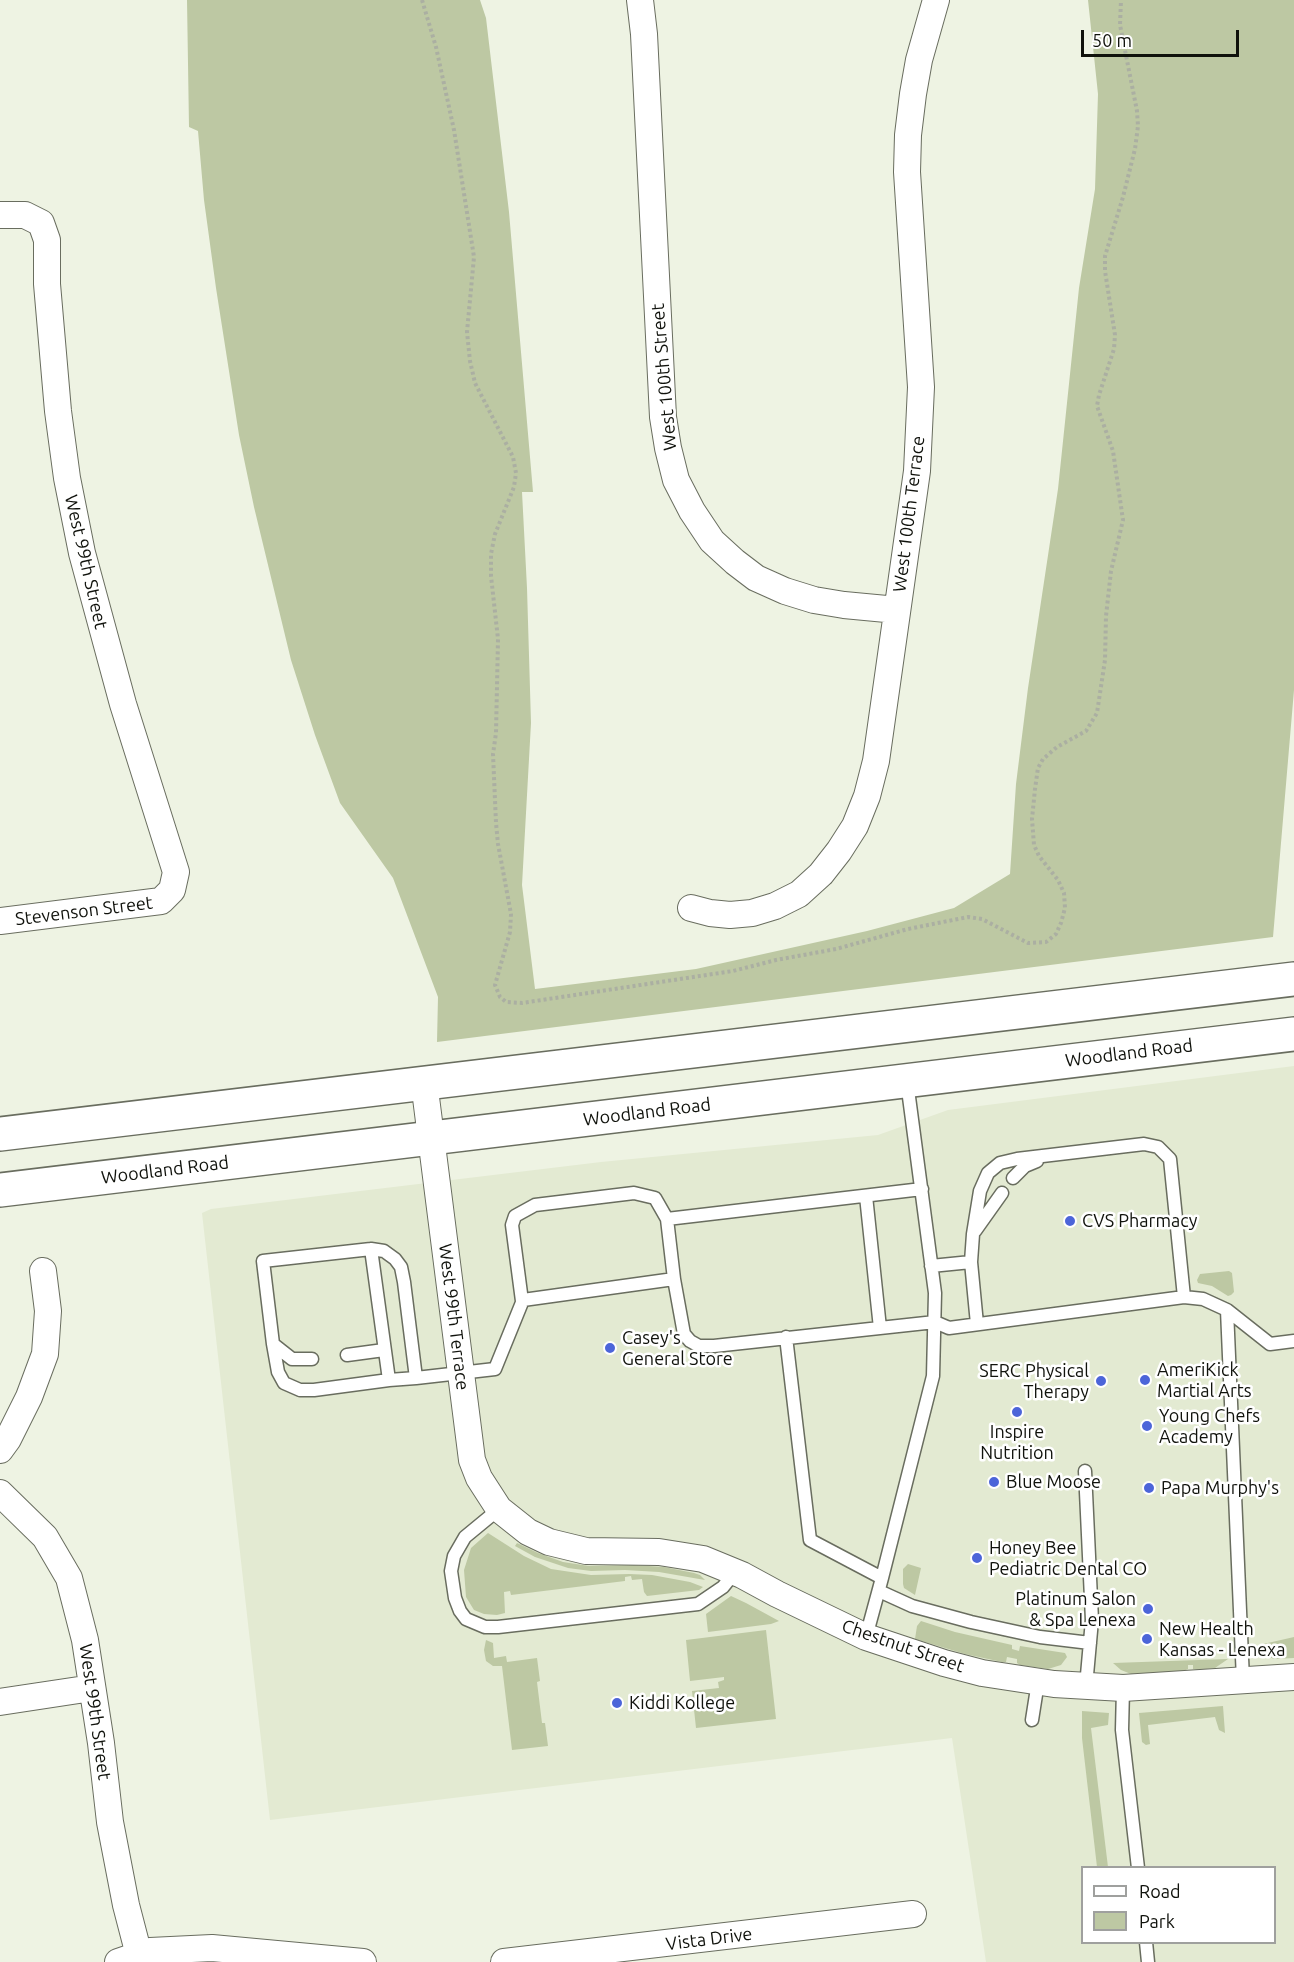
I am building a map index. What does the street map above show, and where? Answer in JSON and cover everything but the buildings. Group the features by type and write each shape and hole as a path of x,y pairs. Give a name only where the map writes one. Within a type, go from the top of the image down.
{"main road":[{"path":"0,1134 1294,979"},
{"name":"Woodland Road","path":"0,1190 1294,1034"}],"street":[{"name":"West 100th Street","path":"640,0 644,34 663,417 676,480 692,511 712,541 756,578 785,591 814,600 897,610"},
{"name":"West 100th Terrace","path":"691,908 730,915 752,913 775,906 799,894 821,874 839,851 855,826 867,796 876,761 917,471 921,387 907,172 908,135 919,60 936,0"},
{"name":"West 99th Street","path":"0,215 25,215 41,223 46,240 47,284 58,411 67,478 82,553 102,630 176,872 172,890 166,897"},
{"name":"Stevenson Street","path":"0,921 149,904 166,897"},
{"name":"West 99th Terrace","path":"424,1082 472,1460 479,1478 499,1509 528,1532"},
{"path":"0,1450 8,1439 28,1397 45,1354 48,1311 43,1271"},
{"name":"West 99th Street","path":"0,1494 45,1537 69,1578 85,1640 93,1688 110,1822 126,1905 129,1958"},
{"name":"Chestnut Street","path":"528,1532 567,1548 586,1551 659,1552 703,1559 735,1572 866,1637 982,1673 1038,1682 1123,1688 1294,1677"},
{"path":"0,1702 93,1688"},
{"name":"Vista Drive","path":"504,1962 913,1914"},
{"path":"129,1958 150,1951 175,1956 212,1948 363,1962"}],"lane":[{"path":"866,1637 933,1377 935,1293 907,1080"},
{"path":"977,1324 971,1262 980,1191 988,1173 1000,1163 1049,1155 1144,1144 1158,1147 1170,1160 1184,1297"},
{"path":"1013,1178 1025,1166 1049,1155"},
{"path":"667,1219 922,1189"},
{"path":"416,1378 404,1282 401,1268 394,1258 384,1251 371,1249 263,1261 278,1372 284,1383 300,1390 314,1390 495,1369 522,1301 512,1225 515,1216 535,1205 634,1193 655,1198 667,1219 681,1323 684,1334 699,1346 935,1322 949,1328 1184,1297 1203,1299 1227,1310 1270,1344 1294,1341"},
{"path":"973,1234 1002,1193"},
{"path":"866,1196 880,1328"},
{"path":"371,1249 389,1380"},
{"path":"931,1266 971,1262"},
{"path":"522,1301 674,1279"},
{"path":"1227,1310 1244,1680"},
{"path":"786,1337 810,1540 882,1578"},
{"path":"273,1344 292,1359 312,1359"},
{"path":"347,1355 384,1350"},
{"path":"1085,1471 1092,1620 1086,1686"},
{"path":"499,1509 465,1537 454,1556 451,1571 455,1598 460,1611 466,1619 485,1627 498,1628 698,1604 723,1587 735,1572"},
{"path":"879,1591 912,1606 971,1622 1040,1637 1090,1643"},
{"path":"1032,1720 1038,1682"},
{"path":"1123,1688 1122,1730 1138,1866"},
{"path":"1146,1944 1148,1962"}],"shaded area":[{"path":"1294,1066 1294,1962 986,1962 952,1738 270,1820 202,1213 211,1209 601,1162 878,1135 948,1110"}],"green space":[{"path":"187,0 480,0 486,18 509,212 533,492 522,492 531,723 522,885 535,989 696,969 867,931 954,908 1010,874 1016,784 1058,489 1079,288 1095,189 1098,94 1088,0 1294,0 1294,690 1273,937 437,1042 438,997 393,878 340,803 315,735 291,660 254,507 239,435 216,288 204,200 198,131 189,127"},
{"path":"1229,1271 1232,1273 1234,1292 1228,1296 1212,1286 1198,1283 1197,1280 1200,1274"},
{"path":"488,1533 524,1556 551,1569 591,1575 652,1575 690,1582 703,1587 699,1590 647,1596 642,1579 632,1580 631,1576 625,1577 625,1581 511,1595 510,1591 504,1592 505,1613 484,1614 474,1610 466,1597 464,1570 471,1548"},
{"path":"517,1543 563,1562 589,1566 664,1567 694,1573 705,1580 659,1572 591,1571 568,1568 535,1557 515,1546"},
{"path":"908,1564 921,1568 915,1595 904,1588 903,1584 903,1569"},
{"path":"731,1596 779,1621 708,1632 706,1614"},
{"path":"921,1621 955,1632 1012,1645 1012,1649 1019,1651 1020,1646 1065,1653 1067,1657 1061,1665 1048,1669 1020,1665 1017,1659 1007,1657 1006,1662 1002,1662 965,1654 915,1639 917,1626"},
{"path":"766,1630 776,1719 696,1728 692,1691 719,1688 718,1682 724,1680 724,1677 690,1681 686,1640"},
{"path":"1294,1637 1294,1658 1274,1659 1261,1653 1257,1648 1259,1645"},
{"path":"486,1640 493,1643 494,1658 506,1656 507,1662 537,1658 540,1681 537,1682 542,1723 545,1723 548,1746 512,1750 502,1666 493,1666 486,1661 484,1650"},
{"path":"1228,1659 1215,1668 1198,1670 1193,1669 1193,1665 1188,1665 1188,1669 1183,1671 1131,1674 1121,1670 1113,1663"},
{"path":"1223,1706 1225,1733 1219,1730 1215,1717 1148,1725 1150,1744 1146,1745 1142,1742 1139,1713"},
{"path":"1082,1711 1109,1713 1108,1725 1091,1728 1108,1866 1097,1866 1082,1738"}],"place":[{"name":"CVS Pharmacy","path":"1070,1221"},
{"name":"Casey's General Store","path":"610,1348"},
{"name":"AmeriKick Martial Arts","path":"1145,1380"},
{"name":"SERC Physical Therapy","path":"1101,1381"},
{"name":"Inspire Nutrition","path":"1017,1412"},
{"name":"Young Chefs Academy","path":"1147,1426"},
{"name":"Blue Moose","path":"994,1482"},
{"name":"Papa Murphy's","path":"1149,1488"},
{"name":"Honey Bee Pediatric Dental CO","path":"977,1558"},
{"name":"Platinum Salon & Spa Lenexa","path":"1148,1609"},
{"name":"New Health Kansas - Lenexa","path":"1147,1639"},
{"name":"Kiddi Kollege","path":"617,1703"}]}
